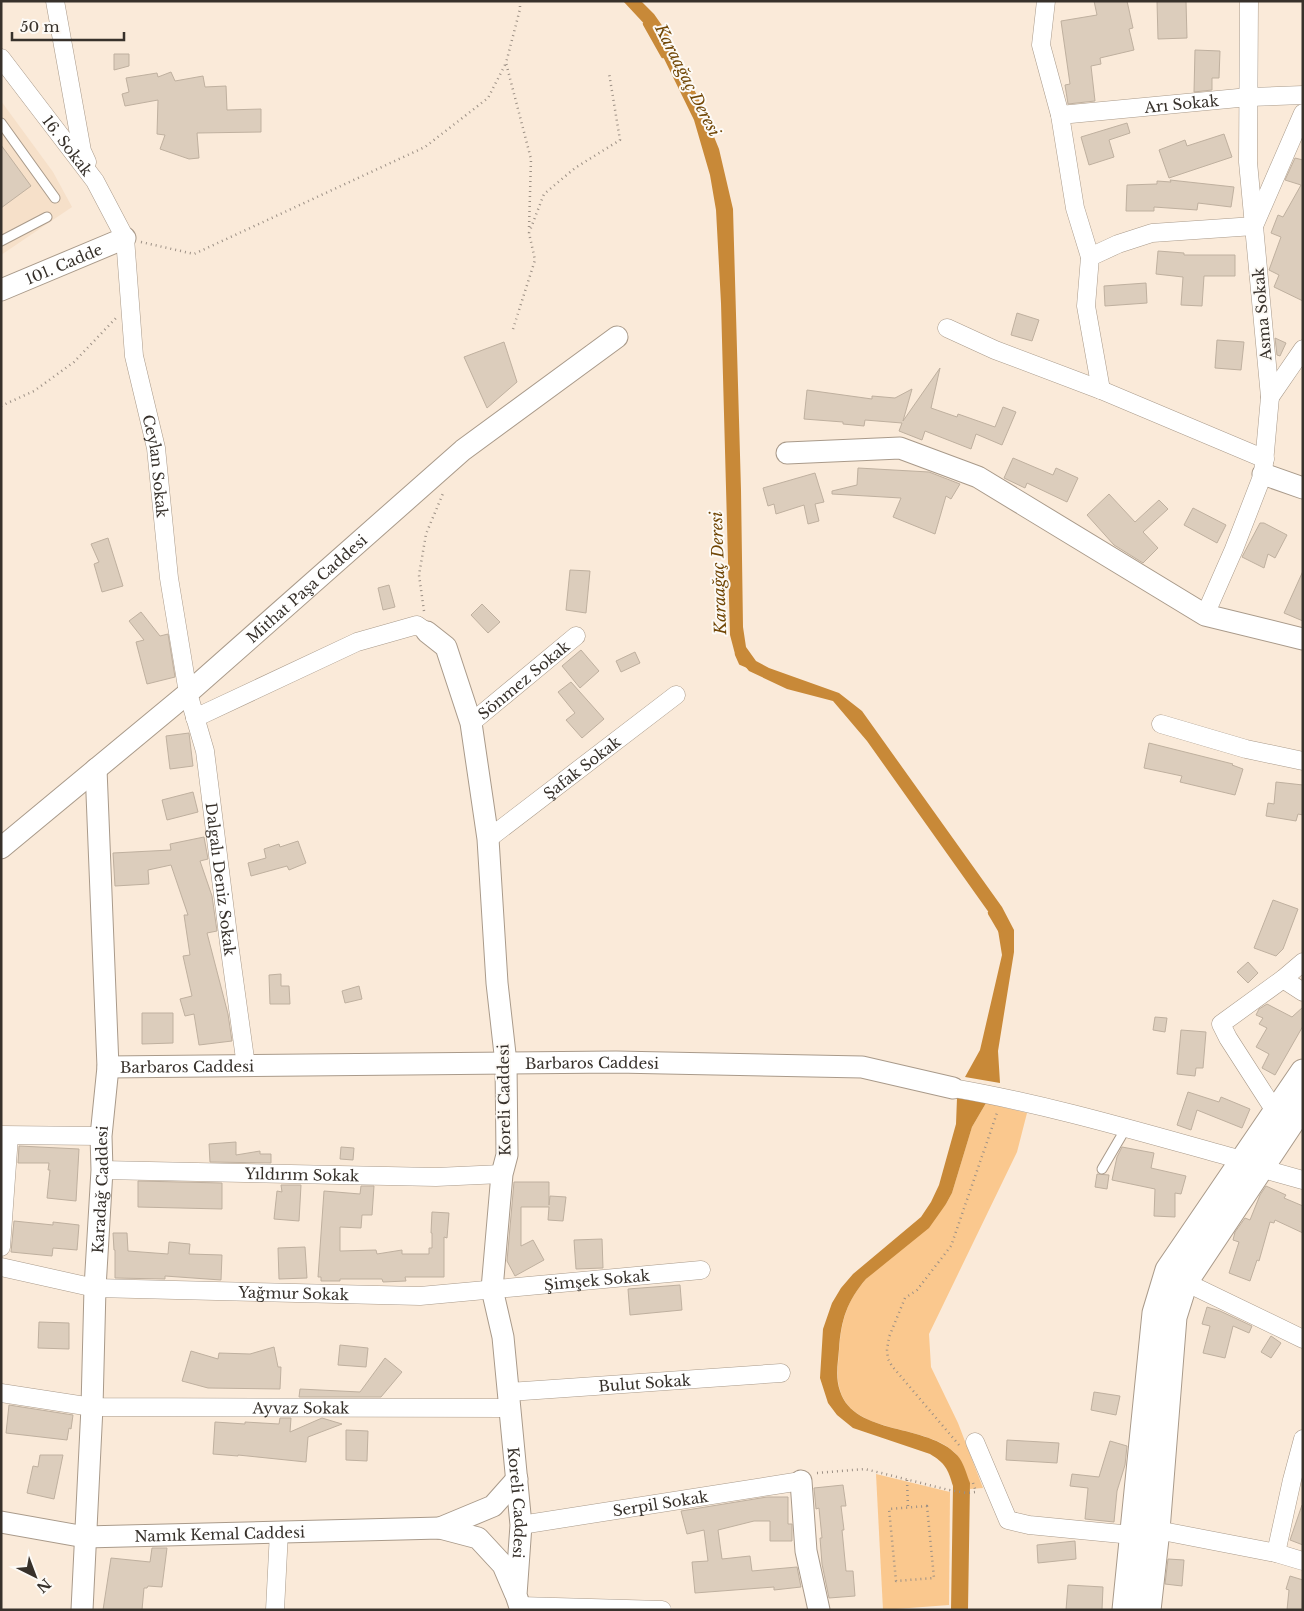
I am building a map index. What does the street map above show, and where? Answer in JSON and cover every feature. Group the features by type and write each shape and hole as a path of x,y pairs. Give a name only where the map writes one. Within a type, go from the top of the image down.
{"main road":[{"path":"1148,1610 1158,1530 1174,1317 1185,1282 1251,1164 1276,1111 1303,1072"},
{"path":"1125,1610 1155,1313 1168,1270 1251,1164 1303,1105"}],"street":[{"path":"55,1 82,151 95,181"},
{"path":"1046,1 1041,46 1060,115 1075,208 1090,258 1086,306 1101,390"},
{"name":"Asma Sokak","path":"1205,614 1234,549 1264,466 1270,397 1248,162 1249,1"},
{"name":"16. Sokak","path":"1,58 95,181 124,238"},
{"name":"Arı Sokak","path":"1060,115 1249,96 1303,95"},
{"path":"1090,258 1118,244 1152,233 1254,226 1303,113"},
{"name":"101. Cadde","path":"1,290 124,238"},
{"name":"Ceylan Sokak","path":"124,238 134,356 156,448 168,578 188,693"},
{"path":"947,328 995,350 1101,390 1264,466 1303,488"},
{"name":"Mithat Paşa Caddesi","path":"1,848 188,693 463,450 617,337"},
{"path":"1270,397 1303,350"},
{"path":"787,453 900,448 978,477 1205,614 1303,638"},
{"path":"195,718 357,642 417,625 427,632"},
{"name":"Koreli Caddesi","path":"427,632 446,647 471,723 488,839 497,983 506,1063 507,1155 502,1174 492,1289 503,1336 521,1525 519,1604"},
{"name":"Sönmez Sokak","path":"471,723 576,636"},
{"name":"Dalgalı Deniz Sokak","path":"188,693 205,751 227,933 246,1066"},
{"name":"Şafak Sokak","path":"488,839 676,695"},
{"path":"1161,724 1246,748 1303,760"},
{"name":"Karadağ Caddesi","path":"82,1610 92,1407 95,1288 102,1170 101,1136 108,1067 96,769"},
{"path":"1276,1111 1228,1038 1221,1024 1303,962"},
{"path":"1283,979 1303,992"},
{"name":"Barbaros Caddesi","path":"108,1067 616,1062 862,1068 953,1088"},
{"path":"953,1088 998,1096 1126,1128 1303,1180"},
{"path":"1,1247 5,1136 101,1136"},
{"name":"Yıldırım Sokak","path":"102,1170 436,1177 502,1174"},
{"name":"Yağmur Sokak","path":"1,1267 95,1288 420,1296 492,1289"},
{"name":"Şimşek Sokak","path":"492,1289 701,1270"},
{"path":"1185,1282 1303,1339"},
{"name":"Bulut Sokak","path":"509,1400 781,1373"},
{"name":"Ayvaz Sokak","path":"1,1393 92,1407 509,1400"},
{"path":"1276,1554 1303,1439"},
{"path":"968,1446 1008,1520 1029,1525 1132,1535"},
{"path":"805,1478 806,1550 819,1610"},
{"name":"Serpil Sokak","path":"521,1525 805,1478"},
{"path":"440,1528 493,1506 517,1479"},
{"name":"Namık Kemal Caddesi","path":"1,1522 85,1536 440,1528"},
{"path":"440,1528 478,1538 503,1565 519,1604 662,1610"},
{"path":"1158,1530 1276,1554 1303,1562"},
{"path":"275,1610 278,1532"}],"lane":[{"path":"1,123 55,198"},
{"path":"1,241 48,217"},
{"path":"1102,1169 1126,1128"}],"path":[{"path":"124,238 194,254 425,147 488,98 506,63 520,9 520,1"},
{"path":"506,63 530,159 529,233 535,260 513,329"},
{"path":"529,233 544,194 575,168 620,140 609,73"},
{"path":"1,406 34,391 74,362 130,303"},
{"path":"427,632 419,575 426,534 444,491"},
{"path":"968,1446 955,1439 944,1428 892,1366 888,1360 887,1350 889,1337 905,1298 917,1290 951,1246 998,1096"},
{"path":"805,1478 865,1469 967,1493"},
{"path":"971,1475 976,1492"},
{"path":"907,1480 908,1507"},
{"path":"927,1506 934,1578 896,1582 889,1509 908,1507 927,1506"}],"shaded area":[{"path":"1,101 53,172 72,207 1,255"},
{"path":"986,1103 1027,1113 1017,1152 929,1334 931,1367 958,1423 983,1488 970,1489 969,1481 958,1457 944,1444 928,1437 875,1422 860,1415 848,1405 840,1390 838,1367 843,1322 849,1304 866,1279 946,1204 952,1193 972,1127"},
{"path":"876,1474 950,1492 949,1605 883,1610"}],"water":[{"path":"623,1 641,1 654,14 668,34 699,100 719,149 733,209 743,627 746,647 756,661 769,668 839,693 862,711 1002,907 1014,930 1014,952 998,1051 1000,1083 965,1077 980,1050 1002,955 997,924 867,741 833,701 787,689 749,671 735,654 730,635 721,303 716,210 710,175 694,120 650,30"},
{"path":"957,1098 986,1103 972,1127 952,1193 929,1228 866,1279 859,1287 843,1320 837,1375 838,1386 848,1405 860,1415 876,1423 928,1438 944,1445 957,1455 965,1468 970,1483 968,1610 951,1610 953,1486 945,1467 930,1454 853,1428 837,1415 828,1403 820,1378 823,1329 832,1303 841,1288 853,1274 921,1217 931,1202 939,1185 956,1124"}],"building":[{"path":"1094,1 1127,1 1133,28 1129,29 1134,50 1100,58 1101,64 1091,66 1095,101 1068,104 1065,85 1070,84 1061,21 1097,15"},
{"path":"1157,1 1186,1 1187,38 1158,39"},
{"path":"1195,50 1220,51 1219,78 1212,78 1212,90 1194,92"},
{"path":"114,54 129,54 129,66 114,70"},
{"path":"171,72 175,81 203,76 205,87 226,86 227,110 261,109 261,132 197,133 199,158 189,159 160,149 165,135 157,134 158,100 125,106 122,94 129,92 126,78 157,73 158,77"},
{"path":"1127,123 1130,133 1109,140 1114,157 1089,165 1081,137"},
{"path":"1224,134 1232,157 1169,178 1159,150 1185,140 1187,146"},
{"path":"1,145 31,186 1,208"},
{"path":"1295,158 1303,160 1303,301 1274,287 1279,275 1269,270 1281,237 1271,233 1278,215 1283,217 1301,185 1285,180"},
{"path":"1170,180 1234,187 1231,207 1198,203 1197,210 1154,207 1154,211 1126,211 1127,185 1157,184 1157,181 1171,182"},
{"path":"1158,251 1184,253 1184,255 1235,255 1235,276 1204,276 1202,306 1181,305 1183,277 1156,274"},
{"path":"1146,283 1147,303 1105,306 1104,286"},
{"path":"1017,313 1039,320 1032,341 1011,335"},
{"path":"1275,338 1286,343 1280,356 1277,355"},
{"path":"1217,340 1244,342 1241,370 1215,368"},
{"path":"504,342 517,382 487,408 464,357"},
{"path":"940,368 931,408 957,417 958,414 995,427 1003,407 1016,412 1002,445 976,434 971,449 925,431 922,440 899,431 902,423 865,420 864,426 843,424 843,422 804,419 807,390 872,399 872,396 895,398 912,389 903,421"},
{"path":"1013,458 1053,475 1056,468 1078,478 1067,502 1027,483 1025,488 1004,478"},
{"path":"858,468 929,472 960,484 951,499 946,496 935,534 893,517 901,498 832,494 832,491 857,485"},
{"path":"815,473 824,502 815,504 819,521 808,524 804,505 776,514 774,504 768,506 763,488"},
{"path":"1109,494 1135,522 1159,500 1168,509 1143,532 1158,548 1143,563 1114,545 1087,515"},
{"path":"1193,508 1226,525 1217,543 1184,525"},
{"path":"1260,523 1264,523 1287,535 1275,558 1268,554 1264,568 1242,557"},
{"path":"108,538 123,586 102,592 94,564 99,562 91,544"},
{"path":"570,570 590,571 586,613 566,610"},
{"path":"1303,571 1303,621 1284,613"},
{"path":"389,585 395,607 383,610 378,588"},
{"path":"482,604 500,622 488,633 471,615"},
{"path":"141,612 160,636 168,634 175,677 147,684 136,642 144,640 129,621"},
{"path":"581,650 599,671 580,688 562,666"},
{"path":"635,652 640,663 621,672 616,661"},
{"path":"571,682 604,719 582,738 566,720 575,713 558,692"},
{"path":"189,733 193,766 170,769 166,736"},
{"path":"1149,743 1233,764 1243,769 1235,795 1180,782 1182,776 1144,768"},
{"path":"1276,782 1303,785 1303,815 1298,814 1296,821 1266,816 1268,803 1274,804"},
{"path":"193,792 198,812 167,820 162,800"},
{"path":"204,837 208,859 200,861 212,896 217,931 207,933 228,1014 232,1041 199,1045 194,1014 185,1016 180,999 192,996 183,956 190,955 184,915 188,915 171,865 148,870 149,884 115,886 113,853 171,850 170,844"},
{"path":"298,841 306,863 289,870 287,866 251,876 248,863 266,858 264,849 279,844 280,847"},
{"path":"1273,900 1298,909 1283,949 1276,956 1254,948"},
{"path":"1248,962 1258,973 1248,983 1237,972"},
{"path":"281,974 281,986 289,986 290,1004 270,1004 269,975"},
{"path":"359,986 362,999 345,1003 342,991"},
{"path":"1267,1004 1292,1017 1303,1007 1303,1026 1275,1075 1262,1068 1269,1054 1256,1047 1267,1028 1259,1024 1263,1018 1256,1015 1259,1009"},
{"path":"142,1013 173,1013 173,1043 142,1044"},
{"path":"1155,1017 1167,1018 1165,1032 1153,1030"},
{"path":"1181,1030 1206,1032 1203,1068 1196,1068 1195,1076 1177,1074"},
{"path":"1188,1092 1219,1102 1221,1097 1250,1109 1242,1128 1197,1110 1191,1130 1177,1125"},
{"path":"236,1142 236,1155 260,1151 260,1154 271,1154 271,1163 210,1162 209,1144"},
{"path":"19,1146 79,1149 76,1201 47,1198 49,1163 18,1163"},
{"path":"341,1147 354,1148 353,1160 340,1159"},
{"path":"1122,1147 1154,1153 1151,1168 1186,1176 1181,1194 1175,1193 1175,1217 1154,1216 1155,1189 1112,1180 1117,1157"},
{"path":"1097,1174 1109,1175 1107,1189 1095,1187"},
{"path":"138,1181 222,1183 222,1209 138,1207"},
{"path":"514,1182 549,1182 549,1205 550,1196 566,1197 563,1221 548,1220 549,1207 521,1207 521,1246 533,1240 544,1260 515,1276 507,1261"},
{"path":"281,1185 301,1185 299,1221 274,1219 277,1191 282,1192"},
{"path":"361,1186 374,1186 372,1215 362,1215 361,1228 340,1227 340,1251 376,1250 377,1254 402,1250 402,1254 429,1254 429,1248 432,1248 432,1212 449,1213 447,1238 444,1237 444,1277 405,1277 406,1281 383,1282 382,1279 321,1281 321,1277 318,1277 324,1191 360,1194"},
{"path":"1266,1186 1286,1195 1284,1198 1303,1206 1303,1233 1275,1220 1274,1223 1270,1222 1259,1261 1257,1260 1250,1281 1229,1273 1239,1242 1233,1240 1235,1232 1245,1218 1250,1220 1260,1195"},
{"path":"14,1221 53,1225 53,1222 79,1225 77,1250 53,1248 52,1256 11,1252"},
{"path":"113,1233 127,1233 128,1251 168,1254 169,1242 190,1244 189,1254 222,1255 221,1280 165,1276 165,1279 115,1278"},
{"path":"602,1239 603,1268 576,1269 574,1240"},
{"path":"305,1247 307,1278 279,1279 278,1248"},
{"path":"680,1285 682,1310 630,1315 628,1289"},
{"path":"1207,1307 1252,1326 1249,1333 1233,1326 1225,1358 1203,1353 1210,1326 1202,1324"},
{"path":"39,1322 69,1323 69,1349 38,1348"},
{"path":"1271,1336 1281,1343 1271,1358 1261,1352"},
{"path":"340,1345 368,1348 366,1367 338,1365"},
{"path":"274,1347 278,1367 281,1367 280,1389 208,1388 182,1381 191,1351 218,1359 219,1353 250,1354"},
{"path":"385,1358 402,1372 381,1397 299,1397 300,1389 360,1392"},
{"path":"1094,1392 1120,1396 1116,1415 1091,1410"},
{"path":"9,1405 73,1415 67,1440 6,1433"},
{"path":"280,1418 291,1418 290,1432 322,1418 342,1424 308,1437 306,1462 213,1454 215,1422 279,1424"},
{"path":"346,1430 368,1431 367,1461 346,1460"},
{"path":"1007,1440 1059,1443 1057,1463 1006,1460"},
{"path":"1110,1441 1127,1446 1125,1465 1117,1491 1114,1522 1085,1519 1088,1488 1070,1486 1072,1474 1099,1477"},
{"path":"40,1455 63,1455 54,1499 27,1493 33,1466 38,1467"},
{"path":"843,1485 846,1506 841,1506 846,1571 853,1571 855,1596 829,1598 822,1564 819,1508 816,1509 814,1488"},
{"path":"767,1497 788,1497 788,1524 792,1524 792,1541 770,1541 770,1521 754,1521 718,1530 722,1559 750,1556 752,1571 797,1567 801,1587 774,1590 774,1587 695,1593 692,1562 708,1561 704,1530 687,1534 681,1511"},
{"path":"1303,1506 1303,1545 1290,1540"},
{"path":"1075,1541 1076,1559 1038,1563 1037,1545"},
{"path":"152,1548 167,1548 162,1587 148,1586 144,1588 142,1610 103,1610 111,1558 150,1562"},
{"path":"1168,1559 1184,1560 1182,1586 1165,1584"},
{"path":"1290,1576 1303,1580 1302,1610 1287,1610 1289,1590 1286,1589"},
{"path":"1068,1585 1103,1587 1102,1610 1066,1610"}],"waterway":[{"name":"Karaağaç Deresi","path":"645,24 663,56"},
{"name":"Karaağaç Deresi","path":"737,654 741,663 748,666"},
{"name":"Karaağaç Deresi","path":"990,913 1000,930"}]}
